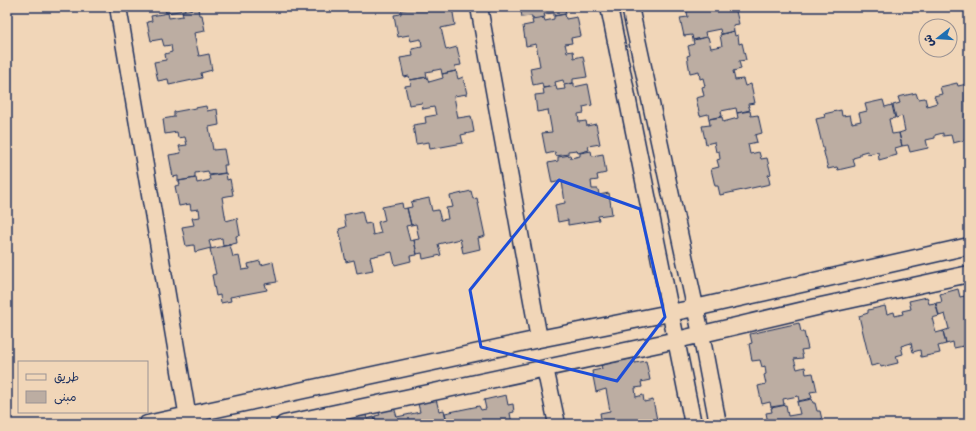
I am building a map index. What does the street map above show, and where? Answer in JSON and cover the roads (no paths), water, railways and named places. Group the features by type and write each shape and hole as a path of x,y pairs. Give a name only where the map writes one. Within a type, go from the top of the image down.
{"street":[{"path":"118,7 188,420"},
{"path":"479,7 539,339"},
{"path":"609,7 693,424"},
{"path":"630,7 701,334 718,424"},
{"path":"147,424 188,420 539,339 695,308 969,246"},
{"path":"284,424 676,340 821,306 969,274"},
{"path":"545,368 557,424"}]}
